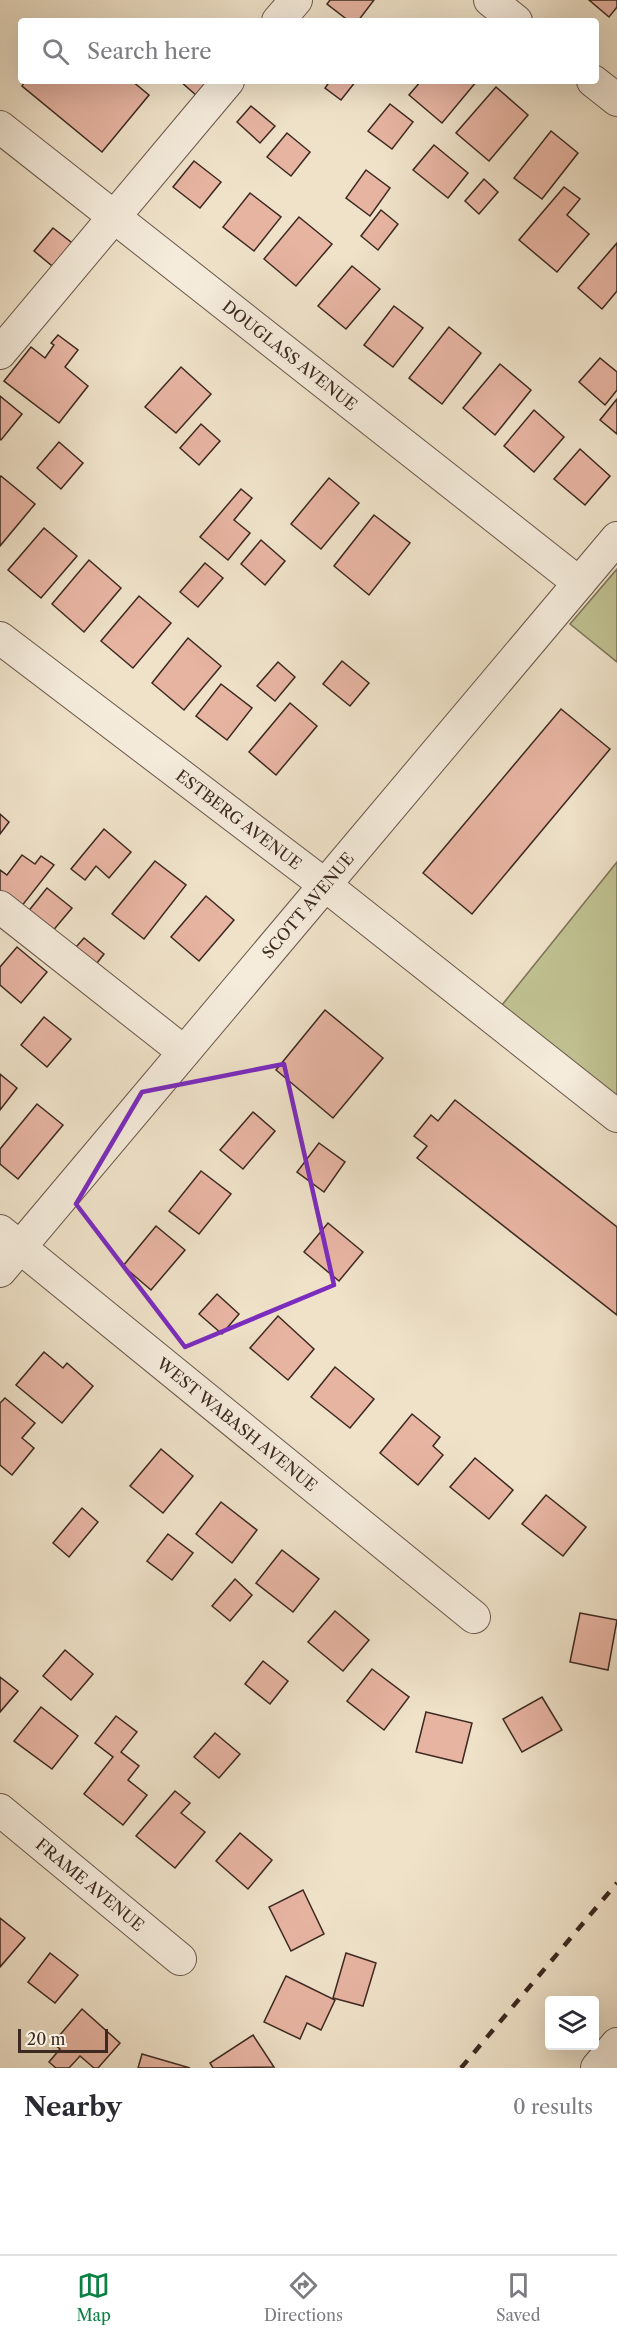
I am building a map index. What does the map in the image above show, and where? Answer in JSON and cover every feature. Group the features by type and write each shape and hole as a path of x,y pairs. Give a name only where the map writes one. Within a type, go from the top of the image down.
{"street":[{"path":"281,18 296,0"},
{"path":"490,0 512,18"},
{"path":"0,353 226,84"},
{"path":"597,84 617,100"},
{"name":"DOUGLASS AVENUE","path":"0,127 579,583"},
{"name":"SCOTT AVENUE","path":"0,1271 10,1239 184,1052 617,538"},
{"name":"ESTBERG AVENUE","path":"0,638 325,885 617,1116"},
{"path":"0,907 184,1052"},
{"name":"WEST WABASH AVENUE","path":"10,1239 474,1617"},
{"name":"FRAME AVENUE","path":"0,1810 180,1959"},
{"path":"597,2068 617,2044"}],"highlighted area":[{"path":"284,1064 334,1285 185,1347 76,1204 142,1092"}],"green space":[{"path":"617,569 617,662 570,624"},
{"path":"617,862 617,1096 502,1005"}],"building":[{"path":"330,0 374,0 360,18 345,18 327,4"},
{"path":"589,0 617,0 617,7 609,17"},
{"path":"23,84 136,84 149,95 102,152 22,86"},
{"path":"183,84 207,84 197,96"},
{"path":"328,84 354,84 341,100 325,88"},
{"path":"418,84 474,84 442,123 409,95"},
{"path":"496,87 528,115 489,161 456,133"},
{"path":"390,104 413,122 392,149 368,131"},
{"path":"251,106 275,126 260,143 237,122"},
{"path":"551,131 578,153 542,199 514,178"},
{"path":"287,133 310,152 291,176 267,157"},
{"path":"434,145 468,173 448,198 413,170"},
{"path":"194,161 221,182 200,208 173,187"},
{"path":"366,170 390,188 370,216 346,198"},
{"path":"484,179 498,192 479,214 465,201"},
{"path":"564,187 580,199 567,215 589,234 557,272 519,240"},
{"path":"250,193 281,217 254,251 223,227"},
{"path":"381,210 398,224 378,250 361,236"},
{"path":"299,217 332,244 296,286 264,259"},
{"path":"53,228 76,246 57,270 34,251"},
{"path":"617,243 617,291 602,309 578,288"},
{"path":"352,266 380,289 346,329 318,306"},
{"path":"394,306 423,328 393,367 364,345"},
{"path":"449,327 481,353 442,404 409,378"},
{"path":"58,335 78,350 65,367 88,386 59,423 4,381 31,347 45,358 54,345 51,343"},
{"path":"600,358 617,372 617,390 605,405 579,382"},
{"path":"500,364 531,390 495,435 463,408"},
{"path":"181,367 211,394 176,433 145,407"},
{"path":"0,396 22,414 1,440 0,439"},
{"path":"617,399 617,434 600,420"},
{"path":"534,410 564,437 534,472 504,446"},
{"path":"201,424 220,441 199,465 180,448"},
{"path":"59,442 83,463 61,489 37,468"},
{"path":"580,449 610,476 585,505 554,479"},
{"path":"1,476 35,504 0,546 0,478"},
{"path":"329,478 359,503 321,549 291,524"},
{"path":"241,489 252,498 234,520 250,533 228,560 200,537"},
{"path":"374,515 410,543 369,595 334,566"},
{"path":"44,528 77,556 41,598 8,570"},
{"path":"261,540 285,561 265,585 241,564"},
{"path":"89,560 121,588 84,632 52,604"},
{"path":"205,563 223,578 198,607 180,592"},
{"path":"139,596 171,623 133,668 101,641"},
{"path":"188,638 221,666 184,710 152,683"},
{"path":"342,661 369,683 350,706 323,684"},
{"path":"278,662 295,677 275,701 257,686"},
{"path":"221,684 252,708 227,740 196,716"},
{"path":"290,703 317,726 276,775 249,752"},
{"path":"561,709 610,749 472,914 423,873"},
{"path":"0,814 9,822 0,834"},
{"path":"104,829 131,852 109,878 96,866 85,880 71,869"},
{"path":"22,855 35,864 41,856 54,865 21,907 0,891 0,870 7,875"},
{"path":"155,861 186,885 144,939 112,914"},
{"path":"47,888 72,908 51,933 27,913"},
{"path":"206,896 234,920 199,961 171,937"},
{"path":"84,938 104,954 90,972 69,955"},
{"path":"17,947 47,972 21,1003 0,985 0,967"},
{"path":"325,1010 383,1058 333,1118 276,1070"},
{"path":"44,1017 71,1039 47,1067 21,1045"},
{"path":"0,1074 17,1088 0,1110"},
{"path":"455,1100 617,1227 617,1315 417,1158 427,1146 414,1136 431,1115 438,1121"},
{"path":"37,1104 63,1125 18,1179 0,1164 0,1149"},
{"path":"253,1112 275,1131 243,1169 220,1150"},
{"path":"319,1143 345,1162 324,1192 297,1172"},
{"path":"201,1171 231,1194 199,1234 169,1211"},
{"path":"328,1223 363,1252 339,1281 304,1252"},
{"path":"156,1226 185,1250 151,1290 123,1266"},
{"path":"217,1294 239,1314 222,1334 199,1314"},
{"path":"278,1316 314,1349 288,1380 250,1348"},
{"path":"44,1352 63,1368 67,1363 93,1386 62,1423 16,1385"},
{"path":"335,1367 374,1399 350,1428 311,1397"},
{"path":"5,1398 35,1423 22,1438 34,1448 12,1475 0,1465 0,1403"},
{"path":"412,1414 440,1437 433,1446 443,1455 418,1485 380,1453"},
{"path":"161,1449 193,1476 163,1513 130,1486"},
{"path":"475,1458 513,1490 489,1519 450,1487"},
{"path":"546,1495 586,1527 563,1556 522,1524"},
{"path":"221,1502 257,1530 232,1563 196,1534"},
{"path":"82,1508 98,1522 69,1557 53,1543"},
{"path":"168,1534 193,1553 172,1580 147,1561"},
{"path":"282,1550 319,1579 293,1612 256,1583"},
{"path":"235,1579 252,1595 230,1621 212,1606"},
{"path":"335,1611 369,1640 343,1671 308,1642"},
{"path":"580,1613 617,1620 608,1670 570,1662"},
{"path":"65,1650 93,1674 71,1700 43,1676"},
{"path":"263,1661 288,1681 270,1704 245,1684"},
{"path":"372,1669 409,1697 384,1730 347,1701"},
{"path":"0,1677 18,1691 0,1712"},
{"path":"542,1697 562,1730 522,1752 503,1719"},
{"path":"41,1707 78,1736 52,1769 14,1741"},
{"path":"426,1712 472,1723 462,1763 416,1752"},
{"path":"116,1716 137,1732 121,1752 139,1766 128,1780 147,1795 123,1825 84,1794 113,1757 95,1743"},
{"path":"215,1733 240,1754 219,1778 194,1757"},
{"path":"175,1791 190,1803 181,1813 205,1832 175,1868 136,1836"},
{"path":"240,1833 272,1860 248,1889 216,1861"},
{"path":"303,1890 324,1934 291,1951 269,1907"},
{"path":"0,1918 25,1938 0,1967"},
{"path":"50,1953 78,1975 55,2003 28,1982"},
{"path":"346,1953 376,1963 363,2006 333,1998"},
{"path":"286,1976 335,2000 321,2030 307,2023 300,2039 264,2022"},
{"path":"82,2009 120,2043 98,2068 94,2068 80,2056 69,2068 56,2068 49,2062 60,2049 53,2043"},
{"path":"253,2035 274,2067 213,2068 210,2063"},
{"path":"142,2054 190,2068 138,2068"}],"railway":[{"path":"461,2068 617,1883"}]}
